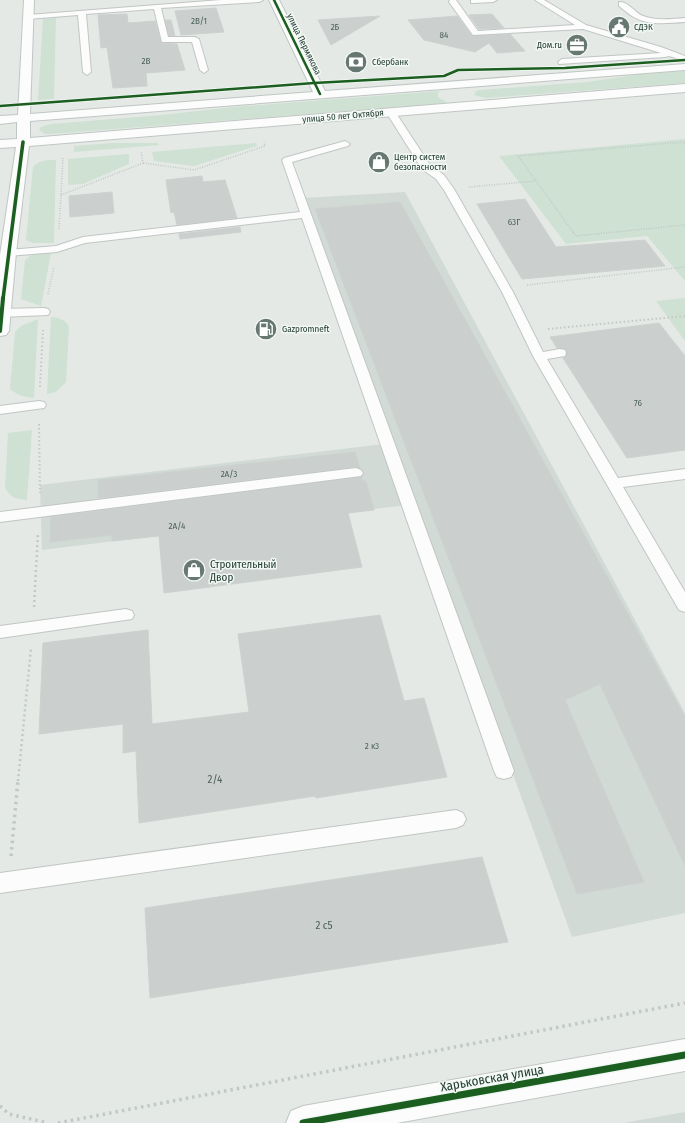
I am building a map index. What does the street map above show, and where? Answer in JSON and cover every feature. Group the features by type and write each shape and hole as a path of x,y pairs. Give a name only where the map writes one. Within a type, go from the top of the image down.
{"main road":[{"path":"0,331 8,253 23,142 29,0"},
{"name":"улица Пермякова","path":"274,0 320,94"},
{"path":"0,120 320,94 685,67"},
{"path":"471,83 456,90 456,95 462,99 484,104"},
{"name":"улица 50 лет Октября","path":"0,144 685,88"},
{"name":"Харьковская улица","path":"303,1123 685,1055"}],"lane":[{"path":"28,17 157,6 259,0"},
{"path":"474,1 493,0"},
{"path":"539,0 583,26 658,49 685,59"},
{"path":"453,2 476,33 583,26"},
{"path":"622,4 635,15 646,18 670,21 685,20"},
{"path":"157,6 165,40 196,39 204,70"},
{"path":"82,12 87,72"},
{"path":"562,62 673,55"},
{"path":"391,112 426,167 440,177 449,189 506,288 522,318 539,356 685,606"},
{"path":"345,144 286,160 504,771"},
{"path":"8,253 57,249 83,240 306,214"},
{"path":"1,313 44,312"},
{"path":"539,356 557,354"},
{"path":"0,410 39,405"},
{"path":"0,517 356,473"},
{"path":"613,484 685,474"},
{"path":"0,632 126,615"},
{"path":"4,882 456,819"}],"path":[{"path":"61,194 142,163 194,170 265,146 264,139"},
{"path":"685,144 683,142 518,156 576,236 685,225"},
{"path":"133,151 141,150 142,163"},
{"path":"4,882 33,627 40,512 39,405 44,312 57,249 63,157"},
{"path":"449,189 536,181"},
{"path":"506,288 685,267"},
{"path":"557,354 539,330 662,316 685,316"},
{"path":"58,1123 685,1003"},
{"path":"0,1106 9,1114 48,1123"}],"shaded area":[{"path":"405,192 685,713 685,913 572,937 415,504 42,550 40,485 392,443 304,198"},
{"path":"685,1112 685,1123 623,1123"}],"green space":[{"path":"56,18 54,99 38,100 43,19"},
{"path":"685,71 685,83 486,98 474,95 476,91 480,90 587,82 641,74"},
{"path":"440,91 438,93 438,97 448,103 51,134 45,134 39,130 41,127 51,124 162,115 233,107"},
{"path":"685,139 685,281 647,236 566,244 499,156"},
{"path":"113,143 158,143 159,145 74,152 74,146"},
{"path":"256,143 257,146 194,166 154,161 152,152"},
{"path":"129,154 129,164 83,184 68,185 68,159"},
{"path":"47,160 56,160 54,243 33,243 26,240 33,167"},
{"path":"38,253 51,253 41,306 21,299 25,260"},
{"path":"685,298 685,341 656,301"},
{"path":"51,317 62,319 69,327 66,382 56,392 47,394"},
{"path":"38,319 34,398 15,393 10,389 15,332 21,326"},
{"path":"32,430 27,500 12,496 5,488 8,433"}],"building":[{"path":"216,8 224,32 181,35 175,11"},
{"path":"127,14 128,23 155,21 161,43 177,44 185,70 146,73 147,86 113,88 107,47 101,48 98,15"},
{"path":"492,14 504,28 479,29 469,15"},
{"path":"380,16 331,45 318,20"},
{"path":"457,16 472,36 510,34 525,51 497,53 489,43 475,52 424,40 408,20"},
{"path":"165,20 171,20 175,36 169,36"},
{"path":"202,176 203,182 225,180 237,218 177,225 174,212 171,213 166,180"},
{"path":"112,192 114,213 70,217 69,196"},
{"path":"525,199 556,247 645,240 665,266 522,279 477,204"},
{"path":"400,202 685,717 685,866 600,684 565,700 644,882 577,894 315,209"},
{"path":"240,227 241,232 180,239 179,234"},
{"path":"659,323 685,356 685,450 627,458 563,358 566,356 566,350 557,348 550,337"},
{"path":"355,452 360,468 356,467 98,498 98,480"},
{"path":"362,477 363,481 366,481 374,510 348,513 362,567 164,593 159,536 112,541 112,535 50,542 51,517"},
{"path":"380,615 404,701 424,698 447,777 316,798 315,796 139,823 136,751 123,753 123,724 39,734 43,643 148,630 152,724 249,712 238,634"},
{"path":"482,857 508,942 150,998 145,908"}],"cycle path":[{"path":"274,0 320,94"},
{"path":"0,106 314,83 444,76 458,70 565,68 685,60"},
{"path":"0,331 8,253 23,142"},
{"path":"303,1123 685,1055"}],"place":[{"name":"СДЭК","path":"619,27"},
{"name":"Дом.ru","path":"577,45"},
{"name":"Сбербанк","path":"356,62"},
{"name":"Центр систем безопасности","path":"379,162"},
{"name":"Gazpromneft","path":"266,329"},
{"name":"Строительный Двор","path":"194,570"}]}
